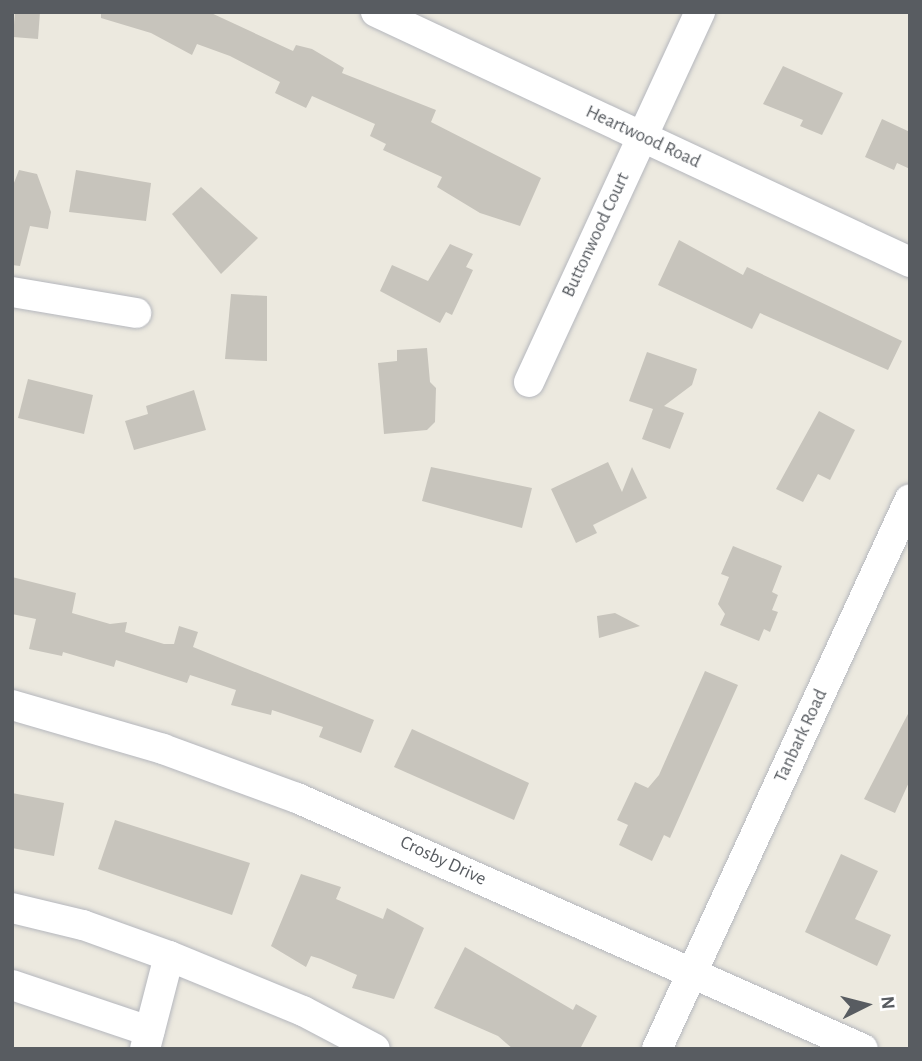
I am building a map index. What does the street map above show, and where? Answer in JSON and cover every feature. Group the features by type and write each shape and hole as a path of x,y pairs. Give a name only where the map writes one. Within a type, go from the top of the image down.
{"street":[{"name":"Heartwood Road","path":"376,12 910,261"},
{"name":"Buttonwood Court","path":"529,382 700,12"},
{"path":"12,292 136,313"},
{"name":"Tanbark Road","path":"657,1049 910,499"},
{"name":"Crosby Drive","path":"12,705 163,749 297,798 863,1049"},
{"path":"12,908 83,925 169,956 303,1011 375,1049"},
{"path":"12,985 147,1040 169,956"}],"building":[{"path":"15,12 40,12 38,39 13,37"},
{"path":"101,12 209,12 293,51 296,45 312,49 344,68 342,73 436,110 431,122 541,178 520,226 480,213 437,187 442,177 383,150 386,144 370,136 375,124 312,96 306,108 275,93 280,82 230,56 197,44 192,55 151,33 101,18"},
{"path":"783,66 843,93 822,135 800,126 803,120 763,104"},
{"path":"882,119 910,132 910,169 897,163 894,170 865,157"},
{"path":"19,170 37,174 51,212 48,229 30,226 20,266 12,265 12,188"},
{"path":"76,170 151,183 146,221 69,212"},
{"path":"201,187 258,238 221,274 172,214"},
{"path":"679,240 743,275 747,267 902,341 888,370 760,313 752,329 658,285"},
{"path":"450,244 473,254 466,267 473,270 452,315 446,312 440,323 380,291 392,265 428,281"},
{"path":"231,294 267,296 267,361 225,359"},
{"path":"427,348 430,382 436,388 435,422 427,430 384,434 378,363 397,361 397,350"},
{"path":"647,352 697,369 692,385 664,406 684,413 670,449 642,439 653,409 629,401"},
{"path":"28,379 93,395 84,434 18,418"},
{"path":"194,390 206,430 134,450 125,421 148,414 146,406"},
{"path":"819,411 855,430 830,480 818,474 803,502 776,489"},
{"path":"608,462 622,492 632,467 647,498 593,525 597,533 576,543 551,489"},
{"path":"431,467 532,488 522,528 422,501"},
{"path":"733,546 782,566 772,592 778,595 772,610 778,612 770,632 764,629 759,641 720,625 725,614 718,604 729,577 721,574"},
{"path":"12,577 76,593 72,613 110,624 127,622 125,632 164,644 174,644 179,626 198,632 193,647 374,720 361,753 319,737 323,727 272,710 271,715 231,705 236,690 190,675 187,683 116,660 114,667 63,652 62,656 29,649 36,619 12,614"},
{"path":"615,613 640,626 599,638 597,616"},
{"path":"705,671 738,685 670,838 664,835 652,861 619,845 628,825 617,820 635,782 648,788 659,775"},
{"path":"910,710 910,780 895,813 864,799"},
{"path":"412,729 529,783 514,820 394,767"},
{"path":"12,793 64,803 54,856 12,848"},
{"path":"115,820 250,863 232,915 98,869"},
{"path":"841,854 878,871 855,919 891,935 877,966 805,932"},
{"path":"301,874 341,887 336,899 383,919 387,908 424,928 394,999 352,988 357,975 321,959 311,956 306,967 271,946"},
{"path":"465,947 573,1010 576,1004 597,1016 580,1049 513,1049 498,1036 434,1008"}]}
